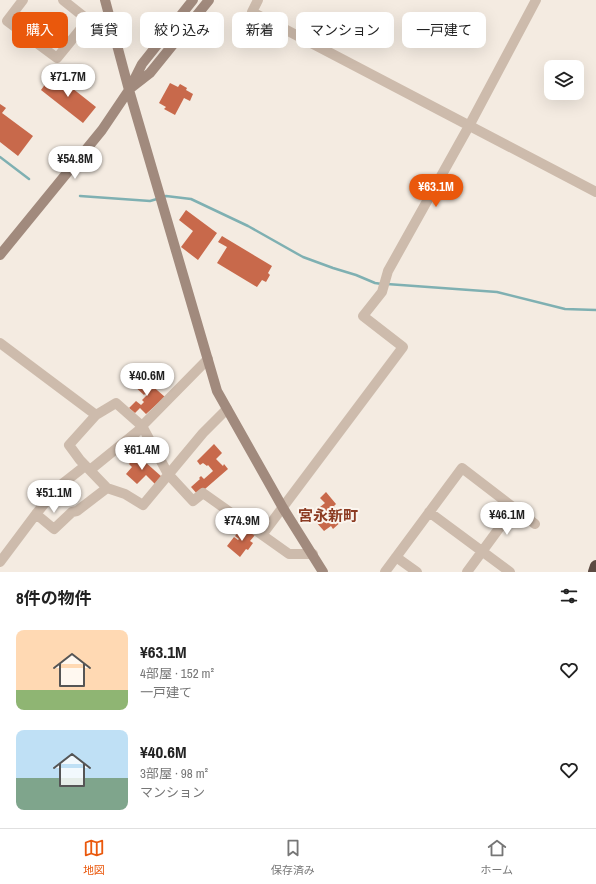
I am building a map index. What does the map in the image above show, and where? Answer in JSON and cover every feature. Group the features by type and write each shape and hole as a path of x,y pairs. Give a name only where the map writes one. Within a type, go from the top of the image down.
{"highway":[{"path":"594,572 596,566"}],"street":[{"path":"23,0 7,21 57,58 88,20 63,0"},
{"path":"105,0 129,90 217,391 283,508 323,572"},
{"path":"0,255 102,130 129,90 142,64 193,0"},
{"path":"129,90 150,73 209,0"},
{"path":"258,0 252,12 596,192"},
{"path":"262,535 403,347 364,316 382,292 388,271 469,126 536,0"},
{"path":"0,343 96,415"},
{"path":"0,562 57,488 88,468 143,427 208,359"},
{"path":"227,409 203,433 168,474 144,505 126,494 107,488 69,445 96,415 116,404 143,427 168,474 193,501 203,493 289,554 313,554"},
{"path":"385,572 462,468 535,524"},
{"path":"36,514 54,529 72,512 77,511 107,488"},
{"path":"467,572 514,508"},
{"path":"429,512 510,572"},
{"path":"396,557 417,572"}],"building":[{"path":"53,73 96,107 83,123 41,90"},
{"path":"170,83 178,87 180,84 193,94 190,101 184,98 175,115 164,109 166,107 159,103"},
{"path":"0,104 6,108 2,113 33,136 18,156 0,142"},
{"path":"186,210 217,233 198,260 181,247 193,231 179,220"},
{"path":"222,236 272,266 268,273 270,275 266,282 262,280 257,287 217,263 227,247 218,242"},
{"path":"142,377 165,397 146,414 140,408 135,413 129,408 136,401 141,405 144,402 142,400 147,395 144,395 133,385"},
{"path":"214,444 222,453 216,459 223,466 224,464 228,469 198,495 191,487 200,479 199,478 201,476 204,479 213,471 208,465 207,466 203,463 200,465 197,461"},
{"path":"138,454 143,458 138,463 140,465 144,461 162,477 155,484 146,475 137,484 126,474 132,467 129,464"},
{"path":"326,492 336,504 334,506 336,509 328,515 332,519 338,514 343,520 333,529 331,526 324,531 316,522 321,518 315,511 325,503 320,498"},
{"path":"243,526 255,535 250,541 253,543 240,557 227,546 234,537 238,540 239,539 235,536"}],"waterway":[{"path":"0,157 29,179"},
{"path":"80,196 150,201 157,199"},
{"path":"162,197 166,196 191,199 248,226 303,257 375,283 382,284"},
{"path":"387,284 497,292 565,309 596,310"}],"district":[{"name":"宮永新町","path":"328,515"}]}
